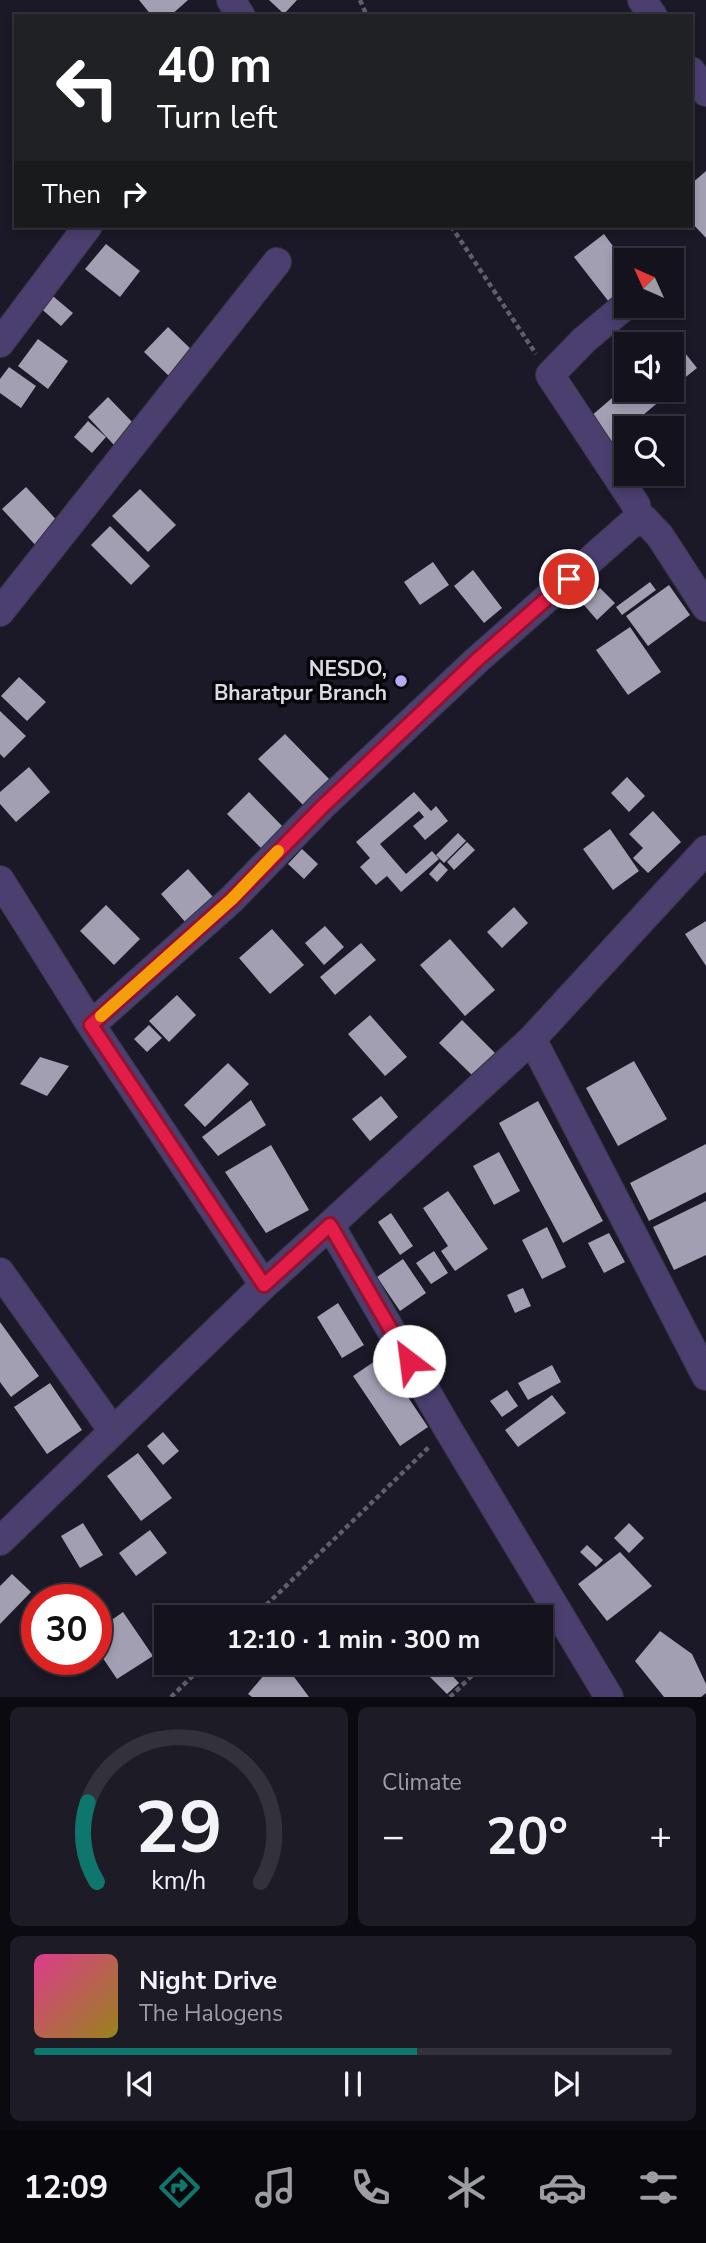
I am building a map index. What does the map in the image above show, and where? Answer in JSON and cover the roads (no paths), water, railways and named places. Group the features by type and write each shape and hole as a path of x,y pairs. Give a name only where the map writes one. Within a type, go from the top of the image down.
{"street":[{"path":"693,74 706,92"},
{"path":"0,343 86,228"},
{"path":"0,612 277,262"},
{"path":"614,315 584,340 550,375 636,505 639,521"},
{"path":"91,1025 232,899 322,807 477,660 630,525 644,519 660,536 706,607"},
{"path":"1,1539 264,1285 532,1039 706,850"},
{"path":"0,880 91,1025 264,1285"},
{"path":"532,1039 706,1376"},
{"path":"330,1225 448,1429 609,1697"},
{"path":"0,1272 113,1431"}],"place":[{"name":"NESDO, Bharatpur Branch","path":"401,681"}]}
